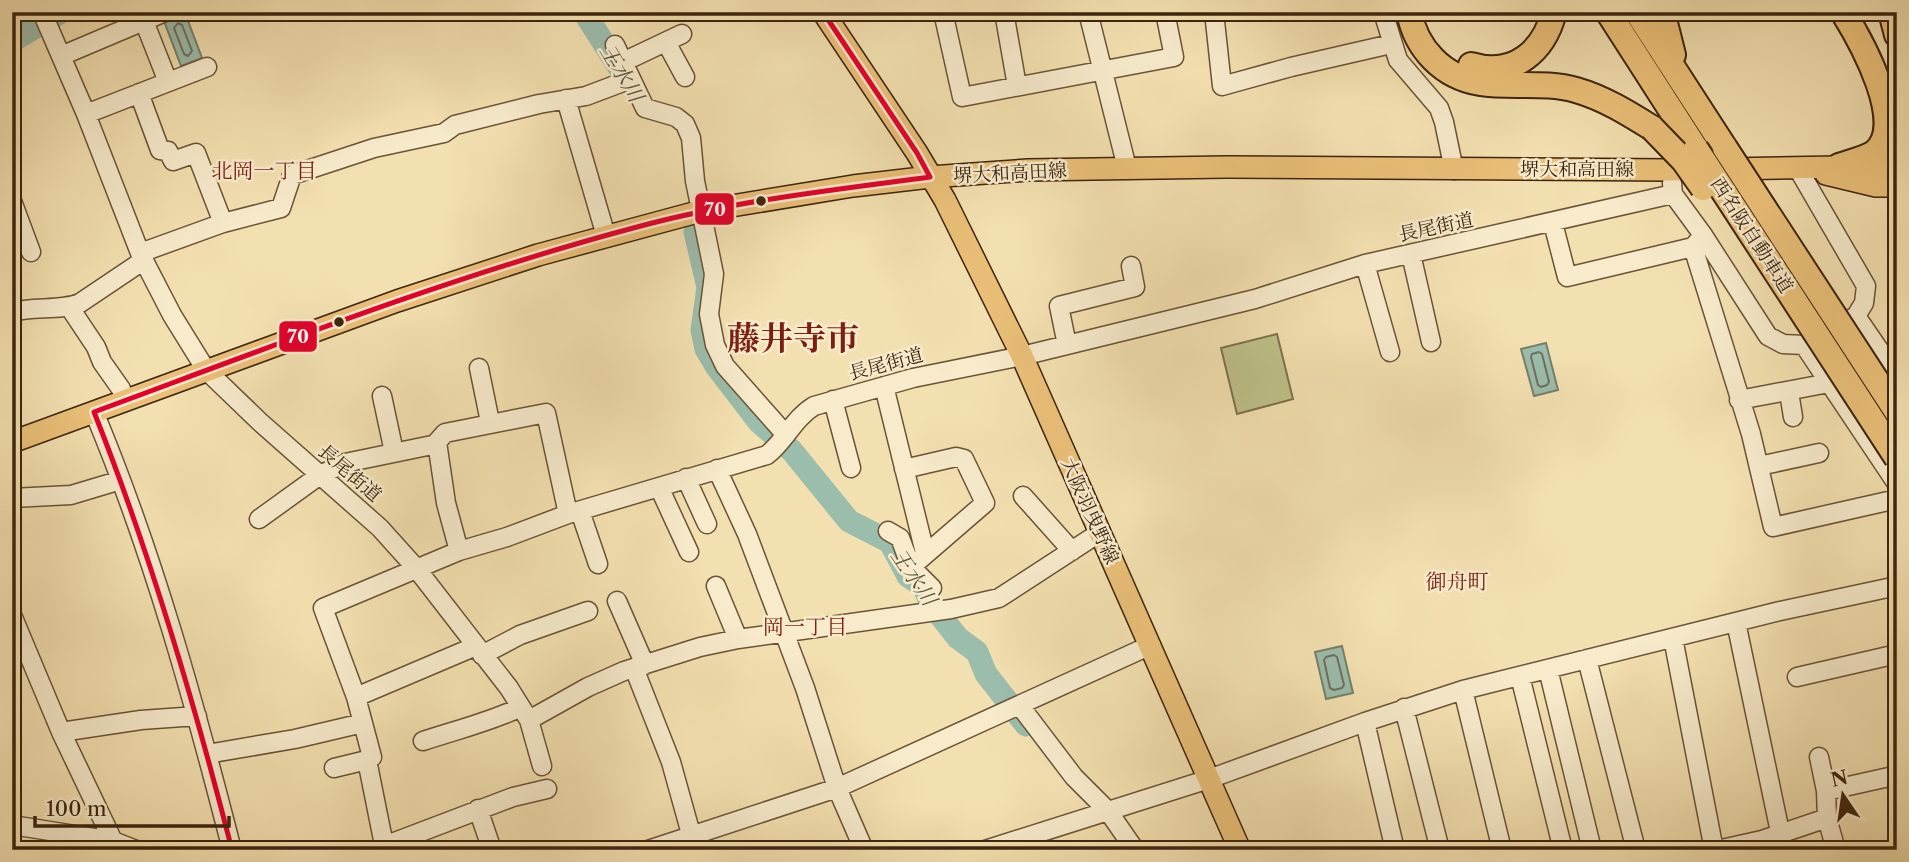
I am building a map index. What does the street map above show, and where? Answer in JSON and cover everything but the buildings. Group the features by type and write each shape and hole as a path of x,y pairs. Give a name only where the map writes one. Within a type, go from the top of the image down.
{"highway":[{"path":"1409,12 1418,40 1427,53 1439,66 1456,76 1480,83 1574,89 1614,104 1652,128 1684,161 1808,335"},
{"path":"1420,12 1431,37 1449,57 1477,66 1497,68 1520,62 1535,50 1548,33 1554,12"},
{"name":"西名阪自動車道","path":"1608,12 1696,149 1808,335 1897,458"},
{"name":"西名阪自動車道","path":"1637,12 1897,412"},
{"path":"1659,12 1666,27 1678,76"},
{"path":"1843,12 1897,107"},
{"path":"1839,166 1875,152 1886,140 1890,114 1861,12"}],"main road":[{"name":"大阪羽曳野線","path":"823,12 945,200 1022,356 1240,850"},
{"name":"堺大和高田線","path":"12,442 464,278 701,211 766,199 930,177 1027,170 1671,170 1897,166"},
{"name":"堺大和高田線","path":"1797,167 1876,186 1897,186"}],"street":[{"path":"61,56 165,12"},
{"path":"943,12 962,97 1174,57 1165,12"},
{"path":"1004,12 1017,86"},
{"path":"1088,12 1127,169"},
{"path":"1214,12 1222,86 1391,44"},
{"path":"1383,12 1398,60 1439,108 1454,170"},
{"name":"長尾街道","path":"45,18 142,256 206,370 260,422 380,528 416,568 574,512 767,455 804,412 833,400 913,377 1022,356 1255,299 1365,264 1673,194"},
{"path":"144,21 168,82"},
{"path":"623,62 674,38 685,76"},
{"path":"615,45 645,107 663,111 685,124 691,138 695,181 714,274 709,314 715,345 725,366 782,440"},
{"path":"86,114 207,67"},
{"path":"12,312 45,307 70,307 80,303 142,256 223,223 281,208 292,175 374,148 444,133 455,125 586,96 631,79"},
{"path":"139,93 160,150 168,151 173,160 196,153 223,223"},
{"path":"566,99 606,236"},
{"path":"1671,170 1673,194 1698,241 1768,336 1783,344 1856,316 1864,303 1866,286 1797,167"},
{"path":"12,201 31,252"},
{"path":"1553,223 1567,277 1698,241"},
{"path":"1698,241 1773,527 1897,499"},
{"path":"1411,254 1431,342"},
{"path":"1365,264 1390,352"},
{"path":"1067,345 1059,306 1135,287 1131,266"},
{"path":"70,307 121,389 125,400"},
{"path":"1856,316 1897,376"},
{"path":"1808,335 1829,383 1897,484"},
{"path":"479,368 490,422"},
{"path":"1739,400 1829,383"},
{"path":"884,386 925,553"},
{"path":"1789,392 1793,417"},
{"path":"382,396 394,452"},
{"path":"833,400 851,468"},
{"path":"94,412 157,584 197,716 232,850"},
{"path":"460,551 446,503 437,442 445,433 547,412 574,512 598,564"},
{"path":"257,516 320,475 345,463 437,444"},
{"path":"1759,466 1819,453"},
{"path":"904,469 956,457 964,459 985,503 911,567"},
{"path":"717,470 747,534 814,713 837,788 864,850"},
{"path":"686,478 708,524"},
{"path":"12,498 71,495 121,480"},
{"path":"659,487 689,552"},
{"path":"1023,496 1072,551"},
{"path":"888,531 900,538 911,567 922,575 932,588"},
{"path":"423,741 468,725 525,713 639,667 701,647 784,632 945,610 999,598 1099,533"},
{"path":"334,768 367,761 372,757 356,697 323,608 416,568 525,713 542,766"},
{"path":"716,586 738,639"},
{"path":"985,850 1209,779 1404,708 1462,690 1736,622 1897,586"},
{"path":"617,601 671,762 691,834"},
{"path":"356,697 588,611"},
{"path":"12,615 61,732 124,846"},
{"path":"1736,622 1780,832"},
{"path":"1674,638 1715,850 1762,840 1827,818"},
{"path":"648,850 837,788 1151,645"},
{"path":"1797,677 1897,654"},
{"path":"1587,659 1636,850"},
{"path":"1548,669 1592,850"},
{"path":"1520,676 1563,850"},
{"path":"1462,690 1502,850"},
{"path":"1020,706 1074,777 1108,811 1135,850"},
{"path":"1404,708 1440,850"},
{"path":"61,732 142,719 197,716"},
{"path":"1365,722 1395,850"},
{"path":"207,754 295,739 363,723"},
{"path":"1819,757 1826,791 1827,818 1836,850"},
{"path":"367,761 384,848 478,809 547,789"},
{"path":"1826,791 1889,777"},
{"path":"478,809 492,850"},
{"path":"12,825 124,846"}],"green space":[{"path":"1277,334 1293,399 1237,414 1221,348"}],"water":[{"path":"185,13 202,58 181,66 164,21"},
{"path":"1546,343 1558,390 1534,396 1521,349"},
{"path":"1342,646 1353,693 1326,699 1315,652"}],"waterway":[{"name":"王水川","path":"12,41 61,12"},
{"name":"王水川","path":"584,12 622,72"},
{"name":"王水川","path":"695,232 708,287 702,330 706,349 716,366 759,422 792,451 849,521 890,542 908,576 924,587 931,604 958,638 977,652 986,674 1026,725"},
{"path":"12,842 14,850"}],"transit line":[{"name":"70","path":"823,12 917,153 930,177"},
{"name":"70","path":"94,412 363,313 568,246 710,210 930,177"},
{"name":"70","path":"94,412 170,629 232,850"}],"district":[{"name":"北岡一丁目","path":"264,170"},
{"name":"藤井寺市","path":"793,338"},
{"name":"御舟町","path":"1457,581"},
{"name":"岡一丁目","path":"805,626"}]}
